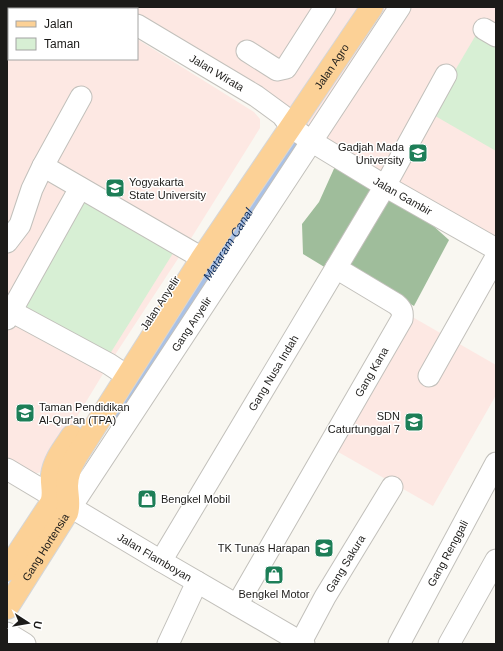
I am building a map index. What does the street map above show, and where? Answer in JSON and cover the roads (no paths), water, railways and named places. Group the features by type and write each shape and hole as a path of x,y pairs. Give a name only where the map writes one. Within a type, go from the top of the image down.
{"main road":[{"name":"Jalan Agro","path":"298,130 354,7"},
{"name":"Jalan Agro","path":"298,130 372,7"},
{"name":"Jalan Anyelir","path":"64,503 52,476 55,464 122,373 197,256 298,130"},
{"name":"Gang Hortensia","path":"7,570 51,503 64,503 64,518 7,608"}],"street":[{"path":"248,52 277,70 286,68 325,7"},
{"name":"Gang Anyelir","path":"64,503 298,130 400,7"},
{"name":"Jalan Wirata","path":"138,26 256,96 298,130"},
{"name":"Gang Nusa Indah","path":"161,561 385,186 446,75"},
{"path":"7,242 20,226 32,189 81,97"},
{"name":"Jalan Gambir","path":"298,130 385,186 496,249"},
{"path":"43,166 197,256"},
{"path":"80,188 8,313 122,373"},
{"path":"429,376 496,257"},
{"name":"Gang Kana","path":"237,605 402,319 403,313 401,308 396,304 336,268"},
{"name":"Gang Renggali","path":"399,644 496,462"},
{"name":"Jalan Flamboyan","path":"7,469 302,643"},
{"name":"Gang Sakura","path":"302,643 325,597 392,486"},
{"path":"448,644 496,560"},
{"path":"168,644 197,582"},
{"path":"7,633 25,644"}],"waterway":[{"name":"Mataram Canal","path":"120,415 293,142"}],"place":[{"name":"Gadjah Mada University","path":"418,153"},
{"name":"Yogyakarta State University","path":"115,188"},
{"name":"Taman Pendidikan Al-Qur'an (TPA)","path":"25,413"},
{"name":"SDN Caturtunggal 7","path":"414,422"},
{"name":"Bengkel Mobil","path":"147,499"},
{"name":"TK Tunas Harapan","path":"324,548"},
{"name":"Bengkel Motor","path":"274,575"}]}
